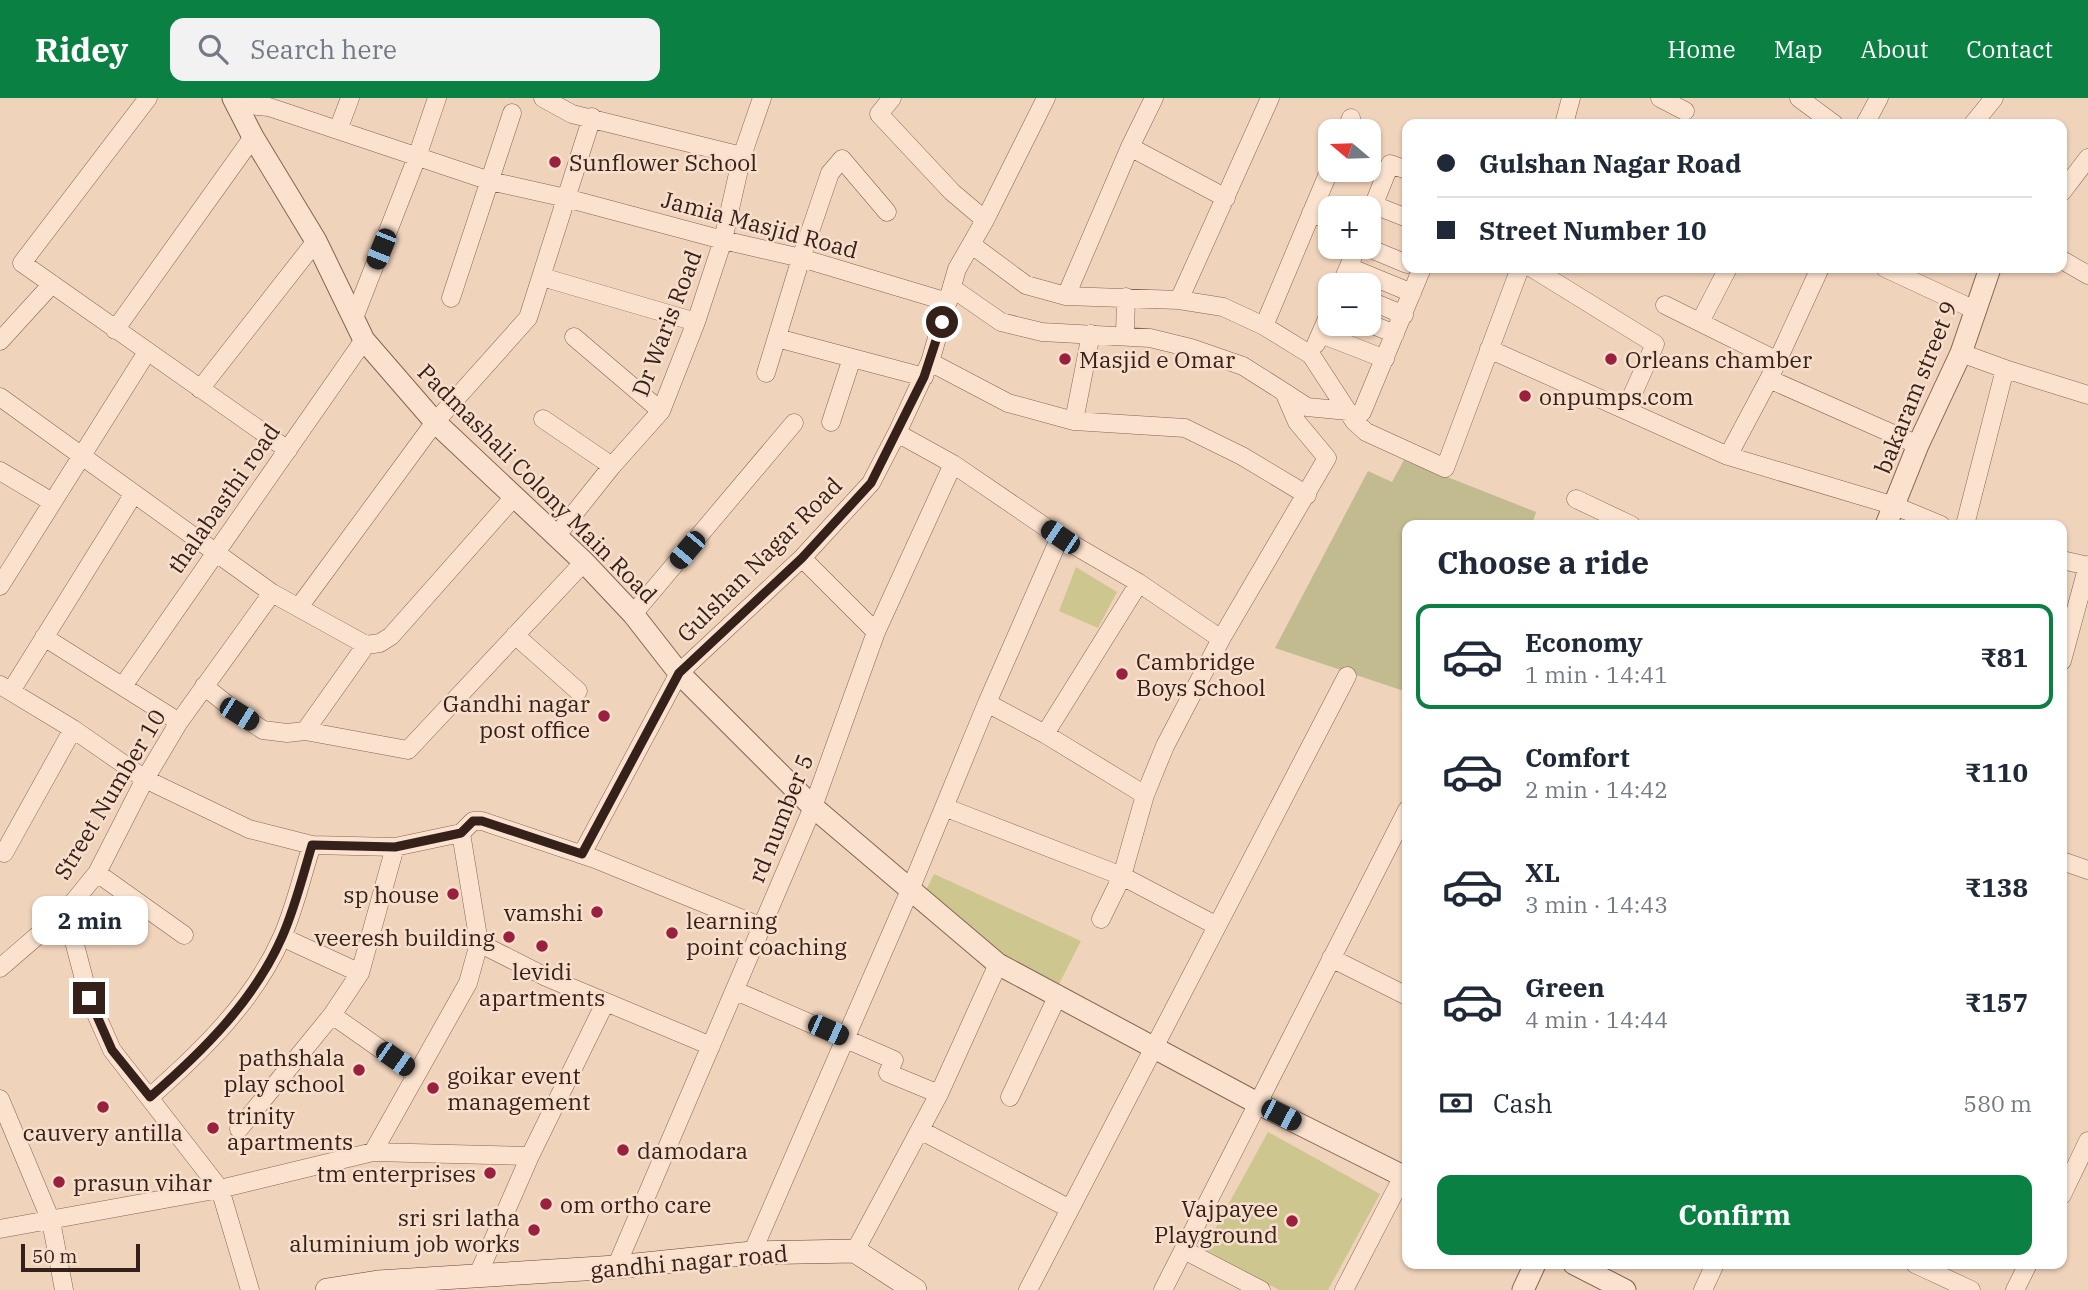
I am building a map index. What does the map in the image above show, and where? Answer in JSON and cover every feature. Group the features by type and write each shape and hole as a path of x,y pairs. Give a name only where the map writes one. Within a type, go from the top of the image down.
{"main road":[{"name":"gandhi nagar road","path":"327,1290 378,1282 616,1268 752,1253 855,1251"},
{"path":"855,1251 915,1290"}],"street":[{"path":"148,98 22,263 288,450"},
{"path":"338,130 350,98"},
{"path":"354,318 437,98"},
{"path":"545,98 577,106 592,117 742,156"},
{"name":"Dr Waris Road","path":"557,535 612,466 661,411 696,322 723,240 742,156 762,98"},
{"path":"892,98 879,114 953,192 985,220"},
{"name":"Gulshan Nagar Road","path":"582,854 679,673 802,558 871,483 927,370 957,269 985,220 1046,98"},
{"path":"1066,296 1154,98"},
{"path":"1179,300 1270,98"},
{"path":"1565,119 1571,98"},
{"path":"1660,98 1685,111"},
{"path":"1868,119 1879,98"},
{"path":"1977,119 1994,98"},
{"path":"1802,99 1822,119"},
{"name":"Jamia Masjid Road","path":"235,101 270,103 338,130 490,181 950,295 1001,322 1042,332 1125,335 1191,348 1243,366 1307,407 1351,416"},
{"name":"Padmashali Colony Main Road","path":"235,101 253,137 316,241 364,340 435,422 584,562 633,614 679,673 813,807 998,964 1259,1104 1402,1176"},
{"path":"451,298 512,113"},
{"path":"299,607 435,422 528,318 592,117"},
{"path":"116,330 253,137"},
{"path":"1130,147 1226,198"},
{"path":"2067,185 2088,158"},
{"path":"766,373 830,173 842,159 887,212"},
{"path":"1377,196 1390,164 1402,168"},
{"path":"1264,326 1324,182"},
{"path":"1311,213 1318,216"},
{"path":"1381,214 1402,217"},
{"path":"200,389 316,241"},
{"path":"972,244 1026,285 1066,296 1179,300 1223,307 1264,326 1311,355 1351,416 1366,432 1444,468 1518,273"},
{"path":"1381,253 1402,261"},
{"path":"1346,273 1352,259"},
{"path":"2067,263 2088,275"},
{"path":"1349,267 1412,292"},
{"path":"1351,416 1362,412 1404,315 1416,273"},
{"path":"1540,273 1655,344 1626,409"},
{"path":"1700,323 1725,273"},
{"path":"1728,456 1769,379 1818,273"},
{"path":"1896,273 1975,310"},
{"name":"bakaram street 9","path":"1891,515 1918,445 1961,353 1988,273"},
{"path":"542,276 696,322"},
{"path":"0,341 52,284"},
{"path":"1125,335 1126,297"},
{"path":"1381,305 1404,315"},
{"path":"1665,305 1776,360"},
{"path":"1381,328 1395,334"},
{"path":"1074,421 1091,334"},
{"path":"1311,355 1320,336"},
{"path":"1326,336 1385,359"},
{"path":"574,337 661,411"},
{"path":"777,338 852,358 927,370 1009,403 1074,421 1185,428 1242,456 1307,495"},
{"name":"thalabasthi road","path":"123,686 364,340"},
{"path":"1489,349 1728,456 1891,515 1916,520"},
{"path":"0,586 147,352"},
{"path":"1961,353 2088,395"},
{"path":"831,422 852,358"},
{"path":"1966,520 2005,369"},
{"path":"1769,379 1918,445"},
{"path":"1101,919 1122,876 1145,795 1165,746 1221,639 1327,458 1297,422 1284,392"},
{"path":"0,397 272,593 366,645 380,643 391,636 514,497"},
{"path":"543,419 612,466"},
{"path":"633,614 794,423"},
{"path":"897,433 953,464 1060,537 1139,583 1221,639"},
{"name":"rd number 5","path":"616,1268 813,807 876,632 953,464"},
{"path":"0,471 52,502"},
{"path":"134,495 44,637 4,690 73,729 145,779 248,829 312,845 395,847 461,833 473,821 482,821 582,854 762,927"},
{"path":"1576,499 1620,520"},
{"path":"752,1253 911,890 987,703 1060,537"},
{"path":"802,558 876,632"},
{"path":"2067,561 2088,566 2067,643"},
{"path":"204,686 263,730 286,733 305,731 408,750 584,562"},
{"path":"1045,734 1139,583"},
{"name":"Street Number 10","path":"250,1290 220,1189 112,1050 98,1022 66,911 97,873 145,779 179,722 272,593"},
{"path":"515,635 578,691"},
{"path":"44,637 179,722"},
{"path":"305,731 366,645"},
{"path":"1028,1290 1347,676"},
{"path":"987,703 1045,734 1145,795"},
{"path":"4,853 73,729"},
{"path":"944,807 1122,876 1217,926"},
{"path":"1163,1290 1402,820"},
{"path":"373,1152 468,983 479,943 461,833"},
{"path":"150,1097 218,1033 255,984 282,937 312,845"},
{"path":"239,1129 332,1016 360,972 395,847"},
{"path":"2067,863 2088,870"},
{"path":"97,873 184,935"},
{"path":"0,968 66,911"},
{"path":"282,937 360,972"},
{"path":"479,943 546,977 711,1046"},
{"path":"1331,958 1402,994"},
{"path":"855,1251 939,1094 998,964"},
{"path":"736,990 894,1060 888,1073 939,1094"},
{"path":"1010,1097 1058,995"},
{"path":"477,1277 530,1156 605,1003"},
{"path":"332,1016 416,1074"},
{"path":"0,1099 51,1221 64,1290"},
{"path":"920,1130 1070,1209"},
{"path":"2067,1185 2088,1141"},
{"path":"0,1229 220,1189 373,1152 530,1156"},
{"path":"1344,1290 1402,1183"},
{"path":"1184,1250 1261,1290"},
{"path":"1523,1290 1533,1269"},
{"path":"1584,1269 1625,1290"},
{"path":"1703,1290 1714,1269"},
{"path":"1927,1269 1971,1290"},
{"path":"2015,1290 2026,1269"}],"shaded area":[{"path":"1404,460 1536,512 1534,520 1402,520 1402,690 1275,648 1368,471 1392,482"},
{"path":"1076,567 1117,592 1098,628 1059,611"},
{"path":"934,874 1081,941 1057,988 997,958 926,890"},
{"name":"Vajpayee Playground","path":"1268,1132 1380,1194 1328,1290 1279,1290 1204,1249"}],"place":[{"name":"Sunflower School","path":"555,162"},
{"name":"Masjid e Omar","path":"1065,359"},
{"name":"Orleans chamber","path":"1611,359"},
{"name":"onpumps.com","path":"1525,396"},
{"name":"Cambridge Boys School","path":"1122,674"},
{"name":"Gandhi nagar post office","path":"604,716"},
{"name":"sp house","path":"453,894"},
{"name":"vamshi","path":"597,912"},
{"name":"learning point coaching","path":"672,933"},
{"name":"veeresh building","path":"509,937"},
{"name":"levidi apartments","path":"542,946"},
{"name":"pathshala play school","path":"359,1070"},
{"name":"goikar event management","path":"433,1088"},
{"name":"cauvery antilla","path":"103,1107"},
{"name":"trinity apartments","path":"213,1128"},
{"name":"damodara","path":"623,1150"},
{"name":"tm enterprises","path":"490,1173"},
{"name":"prasun vihar","path":"59,1182"},
{"name":"om ortho care","path":"546,1204"},
{"name":"Vajpayee Playground","path":"1292,1221"},
{"name":"sri sri latha aluminium job works","path":"534,1230"}],"route":[{"path":"89,998 112,1050 150,1097 218,1033 255,984 282,937 312,845 395,847 461,833 473,821 482,821 582,854 679,673 802,558 871,483 924,377 942,322"}]}
